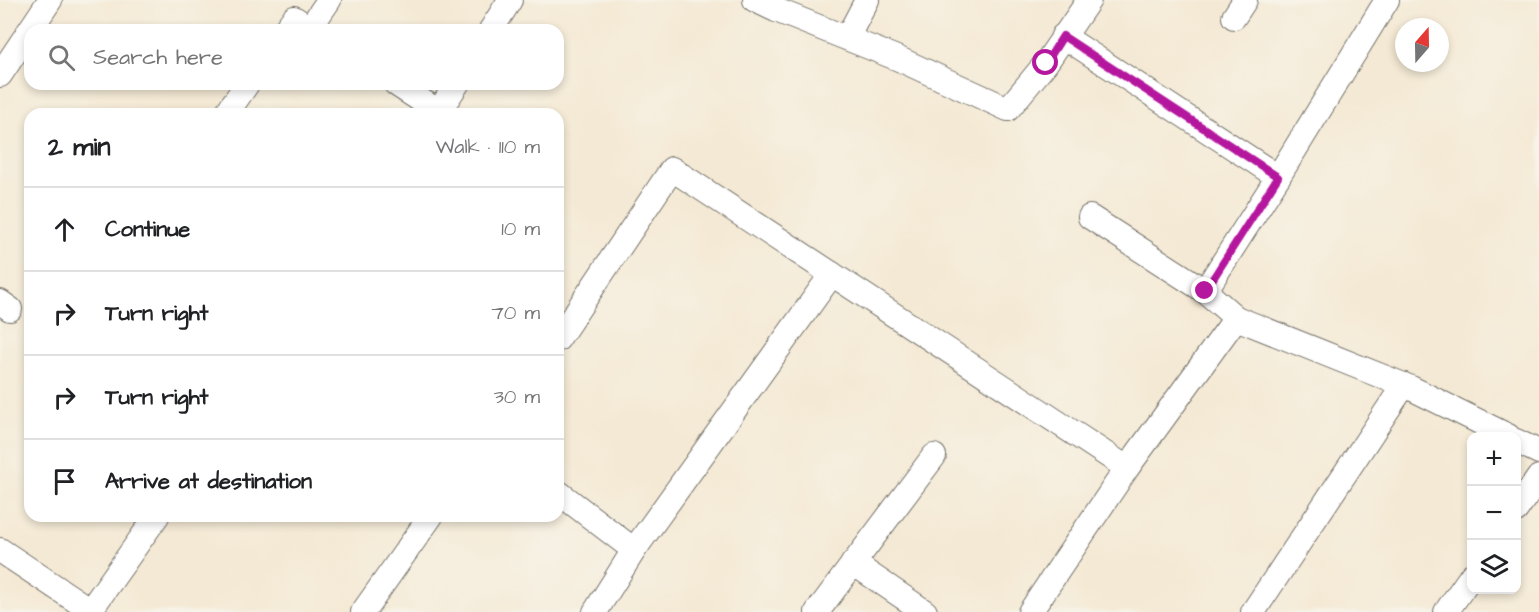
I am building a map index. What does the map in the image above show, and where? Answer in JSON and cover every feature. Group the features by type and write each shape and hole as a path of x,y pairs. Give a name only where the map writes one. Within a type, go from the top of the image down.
{"street":[{"path":"34,24 50,0"},
{"path":"314,24 329,0"},
{"path":"495,24 510,0"},
{"path":"755,0 899,59 1008,109 1046,63 1089,0"},
{"path":"848,38 867,0"},
{"path":"1205,291 1388,0"},
{"path":"290,24 294,18 303,24"},
{"path":"1063,36 1278,177"},
{"path":"0,75 24,39"},
{"path":"230,108 243,90"},
{"path":"405,90 431,108"},
{"path":"441,108 452,90"},
{"path":"564,330 672,169 1127,468"},
{"path":"1090,217 1205,291 1236,318 1404,386 1500,432"},
{"path":"595,612 634,550 832,274"},
{"path":"1030,612 1127,468 1236,318"},
{"path":"1253,612 1404,386"},
{"path":"1521,443 1539,452"},
{"path":"817,612 934,456"},
{"path":"1521,503 1539,477"},
{"path":"564,497 634,550"},
{"path":"0,550 91,612 153,522"},
{"path":"363,612 427,522"},
{"path":"853,563 926,612"},
{"path":"1446,612 1467,582"}],"route":[{"path":"1046,63 1063,36 1278,177 1205,291"}]}
